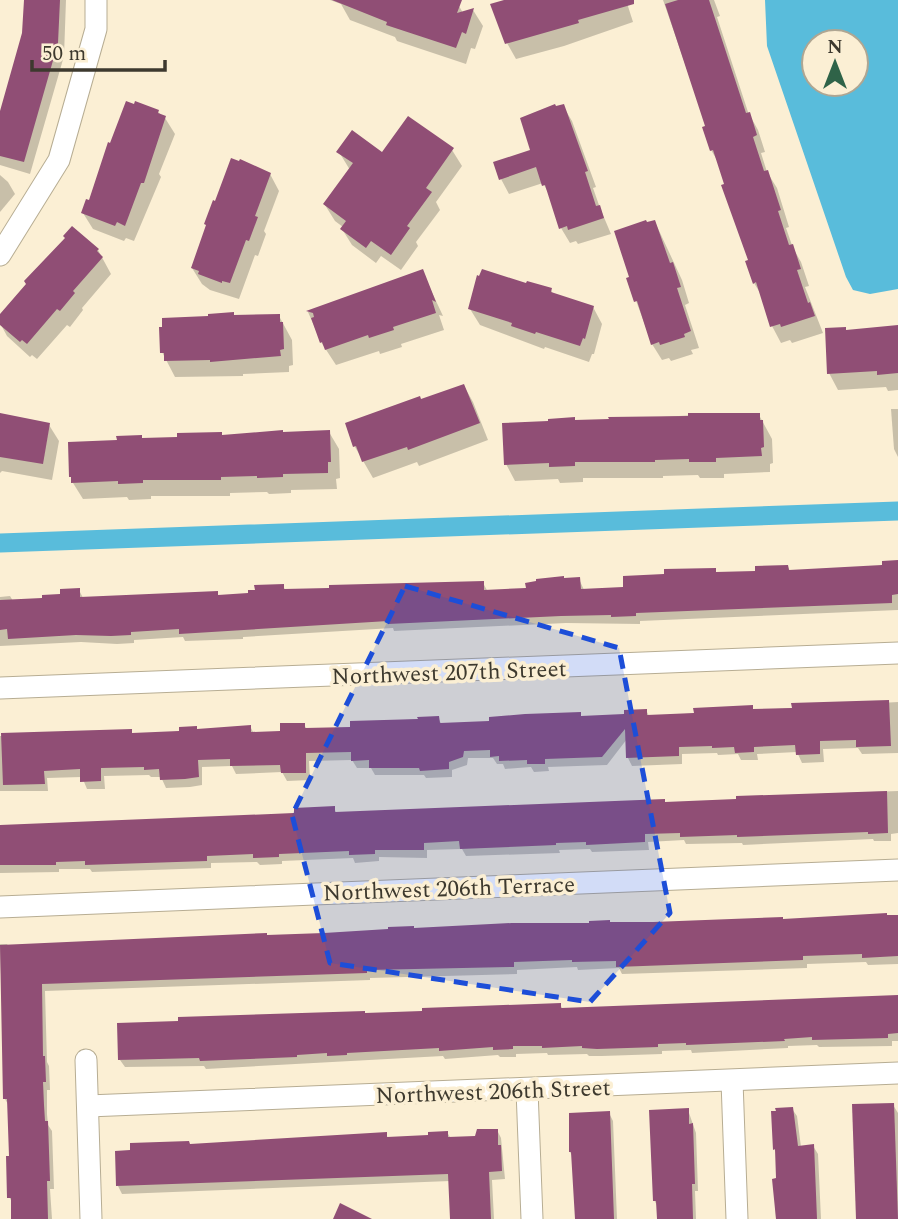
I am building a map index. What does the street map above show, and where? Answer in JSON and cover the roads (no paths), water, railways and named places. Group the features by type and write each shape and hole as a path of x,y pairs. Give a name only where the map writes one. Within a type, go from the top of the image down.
{"street":[{"path":"0,255 59,160 96,29 96,0"},
{"name":"Northwest 207th Street","path":"0,688 898,653"},
{"name":"Northwest 206th Terrace","path":"0,907 898,870"},
{"path":"86,1060 91,1219"},
{"name":"Northwest 206th Street","path":"88,1106 898,1073"},
{"path":"732,1081 737,1219"},
{"path":"527,1090 532,1219"}],"water":[{"path":"765,0 898,0 898,289 870,294 853,290 846,277 767,46"}],"waterway":[{"path":"0,543 898,511"}]}
